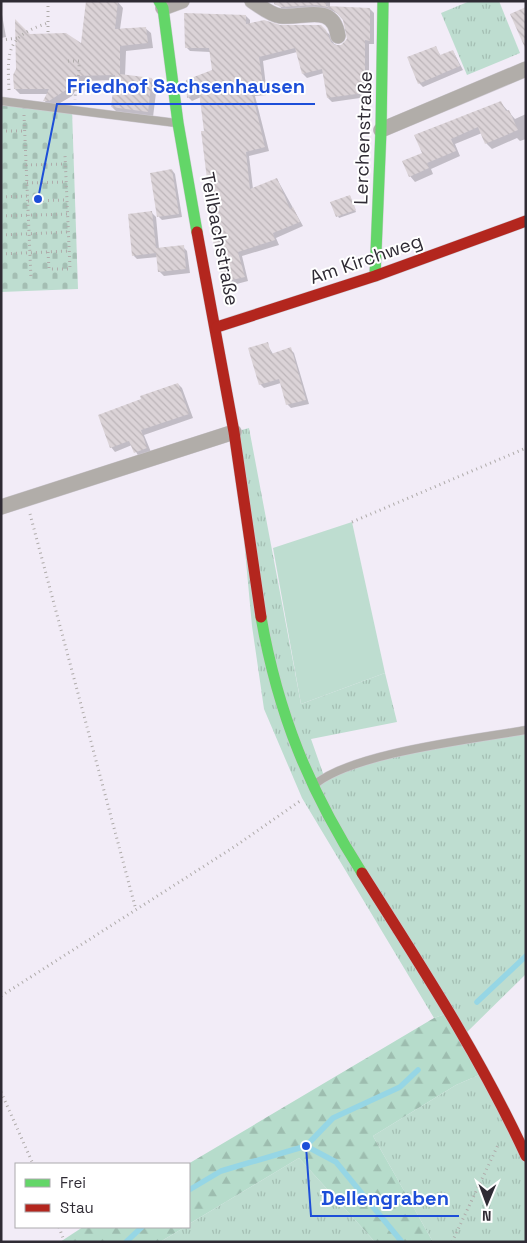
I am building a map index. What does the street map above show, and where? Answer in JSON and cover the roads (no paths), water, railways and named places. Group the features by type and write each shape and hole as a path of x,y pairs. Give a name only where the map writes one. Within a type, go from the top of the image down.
{"street":[{"name":"Teilbachstraße","path":"182,1 161,4 178,123 234,432 246,527 279,695 294,745 312,787 364,877 475,1049 526,1156"},
{"path":"252,1 278,16 324,15 332,19 336,25 338,36"},
{"name":"Lerchenstraße","path":"375,276 381,130 383,1"},
{"path":"381,130 526,69"},
{"name":"Am Kirchweg","path":"216,327 375,276 526,221"},
{"path":"1,507 234,432"}],"lane":[{"path":"5,102 178,123"},
{"path":"312,787 324,776 369,760 526,730"}],"waterway":[{"path":"477,1002 526,956"},
{"path":"190,1189 221,1171 306,1146 333,1118 400,1087 418,1070"},
{"path":"306,1146 336,1162 402,1242"},
{"path":"126,1242 141,1228"}],"place":[{"name":"Friedhof Sachsenhausen","path":"38,199"},
{"name":"Dellengraben","path":"306,1146"}]}
